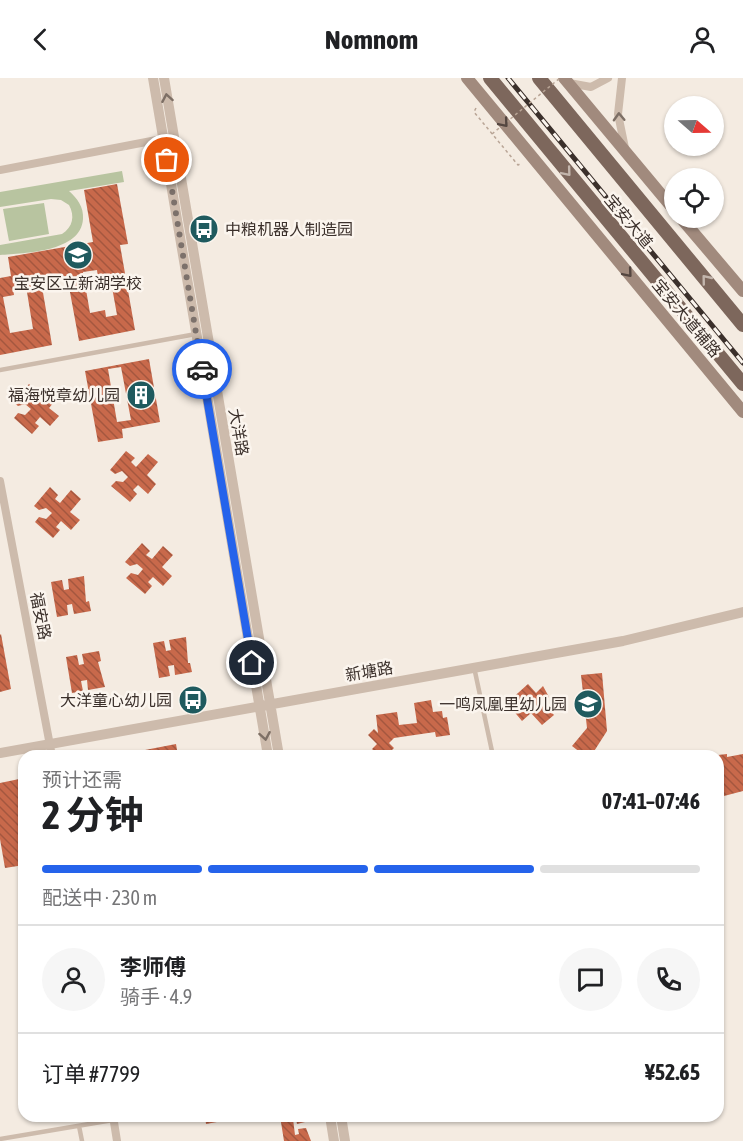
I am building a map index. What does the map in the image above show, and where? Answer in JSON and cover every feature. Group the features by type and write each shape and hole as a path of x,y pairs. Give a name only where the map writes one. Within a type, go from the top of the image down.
{"main road":[{"name":"宝安大道辅路","path":"467,78 743,412"},
{"name":"宝安大道","path":"490,78 743,384"},
{"name":"宝安大道","path":"539,78 743,325"},
{"path":"564,80 664,198"},
{"path":"689,228 743,291"}],"street":[{"name":"大洋路","path":"153,78 168,138 265,705 268,750"},
{"name":"大洋路","path":"164,78 168,138 196,334 265,705 277,750"},
{"path":"564,80 591,87 608,78"},
{"path":"622,78 618,114 627,154"},
{"path":"0,170 168,138"},
{"name":"福安路","path":"0,481 51,750"},
{"name":"新塘路","path":"0,753 623,641 743,612"},
{"path":"114,1122 117,1141"},
{"path":"331,1122 334,1141"},
{"path":"342,1122 345,1141"}],"lane":[{"path":"0,370 196,334"},
{"path":"474,667 492,750"},
{"path":"0,1139 96,1122"},
{"path":"79,1126 81,1141"}],"path":[{"path":"492,134 564,80"},
{"path":"477,107 474,112 518,165 522,164"}],"green space":[{"path":"122,171 124,182 69,191 79,203 83,215 80,230 73,238 50,249 0,255 0,245 62,234 71,225 72,217 69,205 61,200 51,199 0,207 0,192"},
{"path":"44,203 49,234 9,241 3,209"}],"building":[{"path":"117,184 128,244 120,245 135,330 79,341 67,276 41,281 52,345 0,355 0,278 11,276 8,257 93,242 84,190","holes":["97,270 98,278 110,276 117,315 106,317 105,310 90,313 83,272","26,286 33,329 10,333 3,297 14,295 13,288"]},
{"name":"福海悦章幼儿园","path":"149,359 160,422 122,429 123,438 98,442 85,371","holes":["121,367 131,420 117,422 108,369"]},
{"path":"29,384 37,391 34,395 39,399 50,386 60,395 49,408 59,416 50,426 40,417 35,423 39,426 32,434 14,418 18,413 25,415 31,409 25,404 18,406 13,402"},
{"path":"126,451 135,458 131,462 136,467 148,454 158,462 147,475 156,484 148,494 138,485 133,490 137,494 130,502 111,486 116,481 123,482 128,477 122,471 115,474 110,470"},
{"path":"50,487 58,495 55,499 60,503 71,490 81,499 70,512 80,520 71,530 61,521 56,527 60,530 53,538 35,522 39,517 46,519 52,513 46,508 39,510 34,506"},
{"path":"142,543 150,551 146,555 152,559 163,546 173,555 162,567 172,576 163,586 153,577 148,582 152,586 145,594 126,578 131,573 138,575 143,569 137,564 130,566 125,562"},
{"path":"84,576 86,602 89,601 91,611 74,614 72,604 67,605 68,615 57,617 51,582 62,580 64,590 69,589 68,579"},
{"path":"0,635 11,689 0,692"},
{"path":"186,637 188,663 190,663 192,672 175,675 174,665 168,666 170,676 159,678 153,643 164,641 166,651 171,650 169,640"},
{"path":"99,651 101,661 98,662 105,687 88,690 87,680 81,681 83,691 72,693 66,657 77,655 79,665 84,664 82,654"},
{"path":"602,673 607,731 595,750 577,750 572,746 587,728 581,675"},
{"path":"528,684 536,693 543,686 549,697 543,702 554,715 542,725 531,713 522,721 507,703"},
{"path":"431,700 433,712 442,711 443,718 447,717 450,735 436,737 435,732 394,738 389,743 394,748 392,750 373,750 377,744 368,735 374,729 378,733 376,715 397,712 399,725 417,723 414,703"},
{"path":"176,744 177,750 145,750"},
{"path":"724,754 727,754 727,757 743,754 743,791 724,796 724,777"},
{"path":"18,779 18,866 5,868 0,839 0,783"},
{"path":"281,1122 293,1122 295,1135 299,1134 298,1129 306,1128 311,1141 284,1141"}],"railway":[{"path":"508,78 743,363"}],"way so far":[{"path":"167,160 202,369"}],"place":[{"name":"中粮机器人制造园","path":"204,229"},
{"name":"宝安区立新湖学校","path":"78,255"},
{"name":"福海悦章幼儿园","path":"141,395"},
{"name":"大洋童心幼儿园","path":"193,700"},
{"name":"一鸣凤凰里幼儿园","path":"588,704"}],"route":[{"path":"202,369 252,663"}]}
